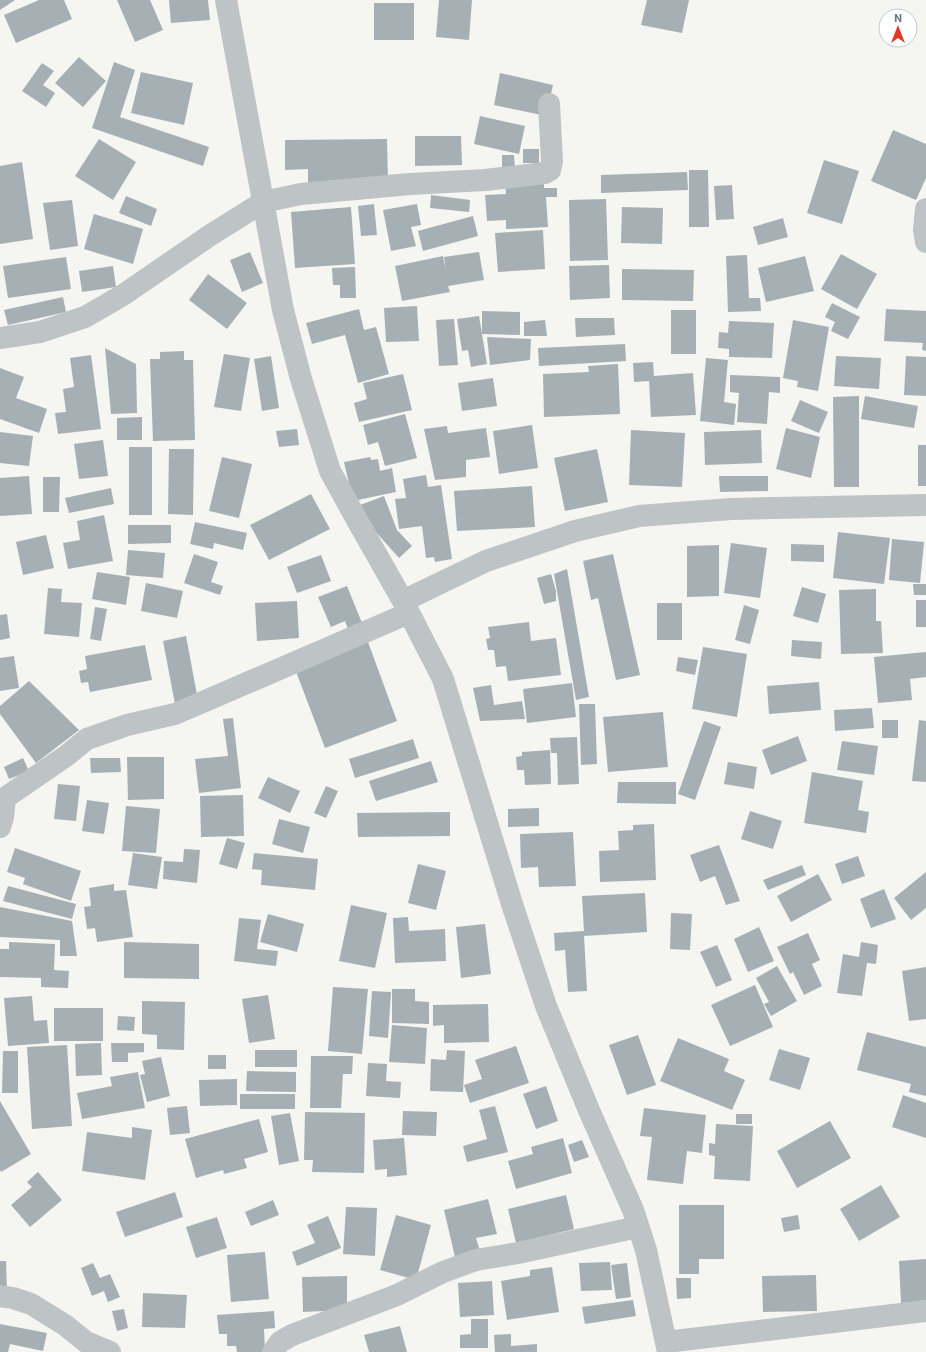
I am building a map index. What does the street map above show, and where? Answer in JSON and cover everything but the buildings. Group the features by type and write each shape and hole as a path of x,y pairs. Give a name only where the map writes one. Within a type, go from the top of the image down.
{"street":[{"path":"226,0 289,333 301,379 330,471 406,607 443,679 512,904 546,1006 588,1108 633,1210 646,1250 667,1347 926,1311"},
{"path":"0,338 40,332 85,317 123,295 169,262 263,202 301,194 410,184 485,180 545,173 550,170 552,161 549,104"},
{"path":"926,209 924,230 926,242"},
{"path":"0,827 3,817 3,799 66,756 87,739 127,725 175,714 406,607 486,561 575,531 639,516 731,509 926,505"},
{"path":"273,1352 280,1342 292,1335 397,1295 443,1272 476,1260 518,1253 638,1227"},
{"path":"0,1296 13,1298 31,1304 65,1325 86,1342 110,1352"}]}
